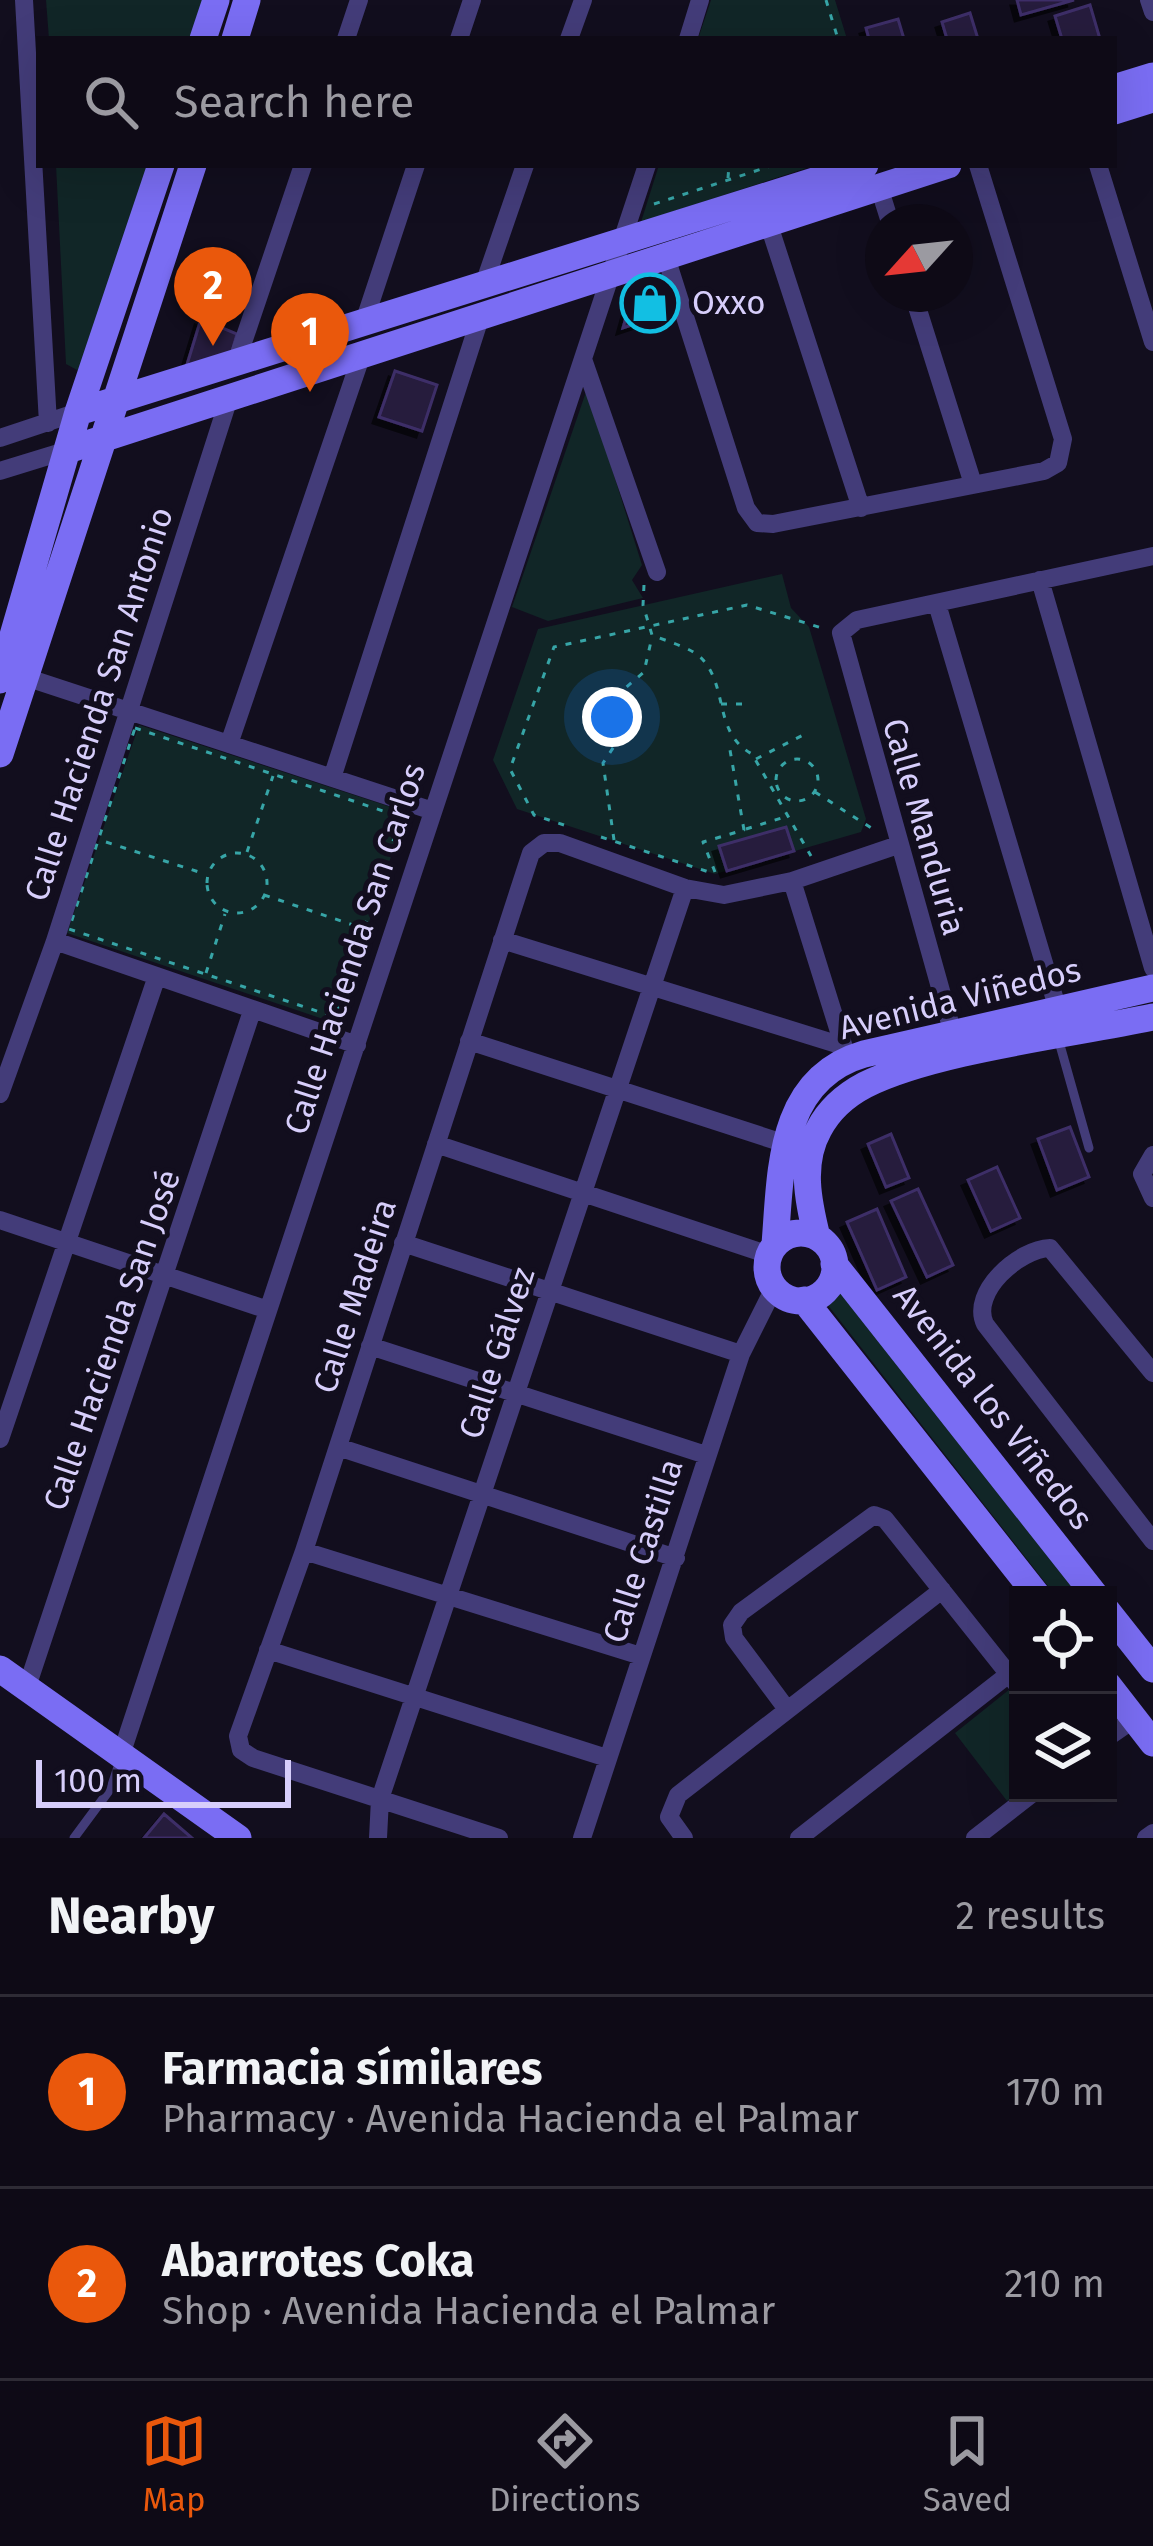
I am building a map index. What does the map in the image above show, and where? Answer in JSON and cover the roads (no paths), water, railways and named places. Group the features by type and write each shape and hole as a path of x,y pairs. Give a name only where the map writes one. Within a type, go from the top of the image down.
{"street":[{"path":"24,0 48,423"},
{"path":"204,36 216,0"},
{"path":"236,36 248,0"},
{"path":"347,36 359,0"},
{"path":"460,36 472,0"},
{"path":"570,36 583,0"},
{"path":"689,36 700,0"},
{"path":"1149,0 1153,12"},
{"path":"1117,87 1153,76"},
{"path":"1117,110 1153,99"},
{"path":"0,754 7,674 78,412 160,168"},
{"path":"7,674 104,437 192,168"},
{"path":"235,366 302,168"},
{"path":"229,744 415,168"},
{"path":"484,284 524,168"},
{"name":"Calle Hacienda San Carlos","path":"122,1751 646,168"},
{"path":"0,471 229,398 484,284 623,240 872,176 927,168"},
{"path":"665,254 746,508 757,523 861,508 1051,468 1064,453 1063,439 979,168"},
{"path":"1099,168 1153,342"},
{"path":"0,438 235,366 481,315 768,222 872,176"},
{"path":"872,176 883,204"},
{"path":"768,222 861,508"},
{"path":"919,312 974,484"},
{"path":"332,778 481,315"},
{"path":"584,362 657,572"},
{"name":"Calle Hacienda San Antonio","path":"0,1094 56,941 229,398"},
{"path":"1058,1024 937,604 1150,557 1153,580"},
{"path":"1040,580 1153,968"},
{"name":"Calle Manduria","path":"937,604 849,627 898,845 956,1046"},
{"path":"7,674 433,811"},
{"name":"Calle Madeira","path":"380,1799 246,1754 238,1736 304,1551 531,853 544,843 560,843 685,888"},
{"path":"685,888 724,895 759,890 898,845"},
{"path":"792,881 846,1053"},
{"name":"Calle Gálvez","path":"378,1838 380,1799 685,888"},
{"path":"502,940 846,1053"},
{"path":"56,941 357,1045"},
{"path":"0,1439 157,976"},
{"name":"Avenida Viñedos","path":"1058,1024 1153,988"},
{"name":"Calle Hacienda San José","path":"27,1687 252,1011"},
{"name":"Avenida Viñedos","path":"772,1250 783,1143 808,1093 846,1053 956,1046 1058,1024 1153,1017"},
{"path":"470,1041 783,1143"},
{"name":"Avenida Viñedos","path":"817,1237 807,1177 809,1153 826,1118 846,1097 873,1081 956,1046"},
{"path":"436,1144 772,1250"},
{"path":"1153,1155 1142,1174 1153,1198"},
{"path":"0,1220 265,1309"},
{"path":"772,1250 795,1233 817,1237 834,1264 823,1292 804,1300"},
{"path":"404,1243 741,1354"},
{"path":"1153,1373 1050,1248 1024,1258 982,1296 979,1309 985,1324 1153,1541"},
{"path":"772,1250 774,1288 804,1300 1030,1586"},
{"name":"Avenida los Viñedos","path":"834,1264 1087,1586"},
{"name":"Calle Castilla","path":"582,1838 741,1354 774,1288"},
{"path":"370,1346 706,1455"},
{"path":"940,1471 956,1474 969,1467 976,1454 974,1439"},
{"path":"338,1447 676,1558"},
{"path":"786,1708 734,1638 732,1625 741,1612 874,1515 885,1519 1009,1675"},
{"path":"304,1551 641,1655"},
{"path":"685,1838 669,1817 673,1802 786,1708 942,1590"},
{"path":"1117,1623 1153,1669"},
{"path":"268,1650 608,1758"},
{"path":"0,1669 122,1751 238,1838"},
{"path":"799,1838 1009,1683"},
{"path":"1114,1694 1153,1743"},
{"path":"1117,1731 1134,1719"},
{"path":"380,1799 499,1838"},
{"path":"975,1838 1021,1802"},
{"path":"1145,1838 1153,1832"}],"lane":[{"path":"1058,1024 1089,1148"},
{"path":"74,1838 111,1788 122,1751"}],"place":[{"name":"Oxxo","path":"650,303"},
{"name":"Abarrotes Coka","path":"213,346"},
{"name":"Farmacia símilares","path":"310,392"}]}
